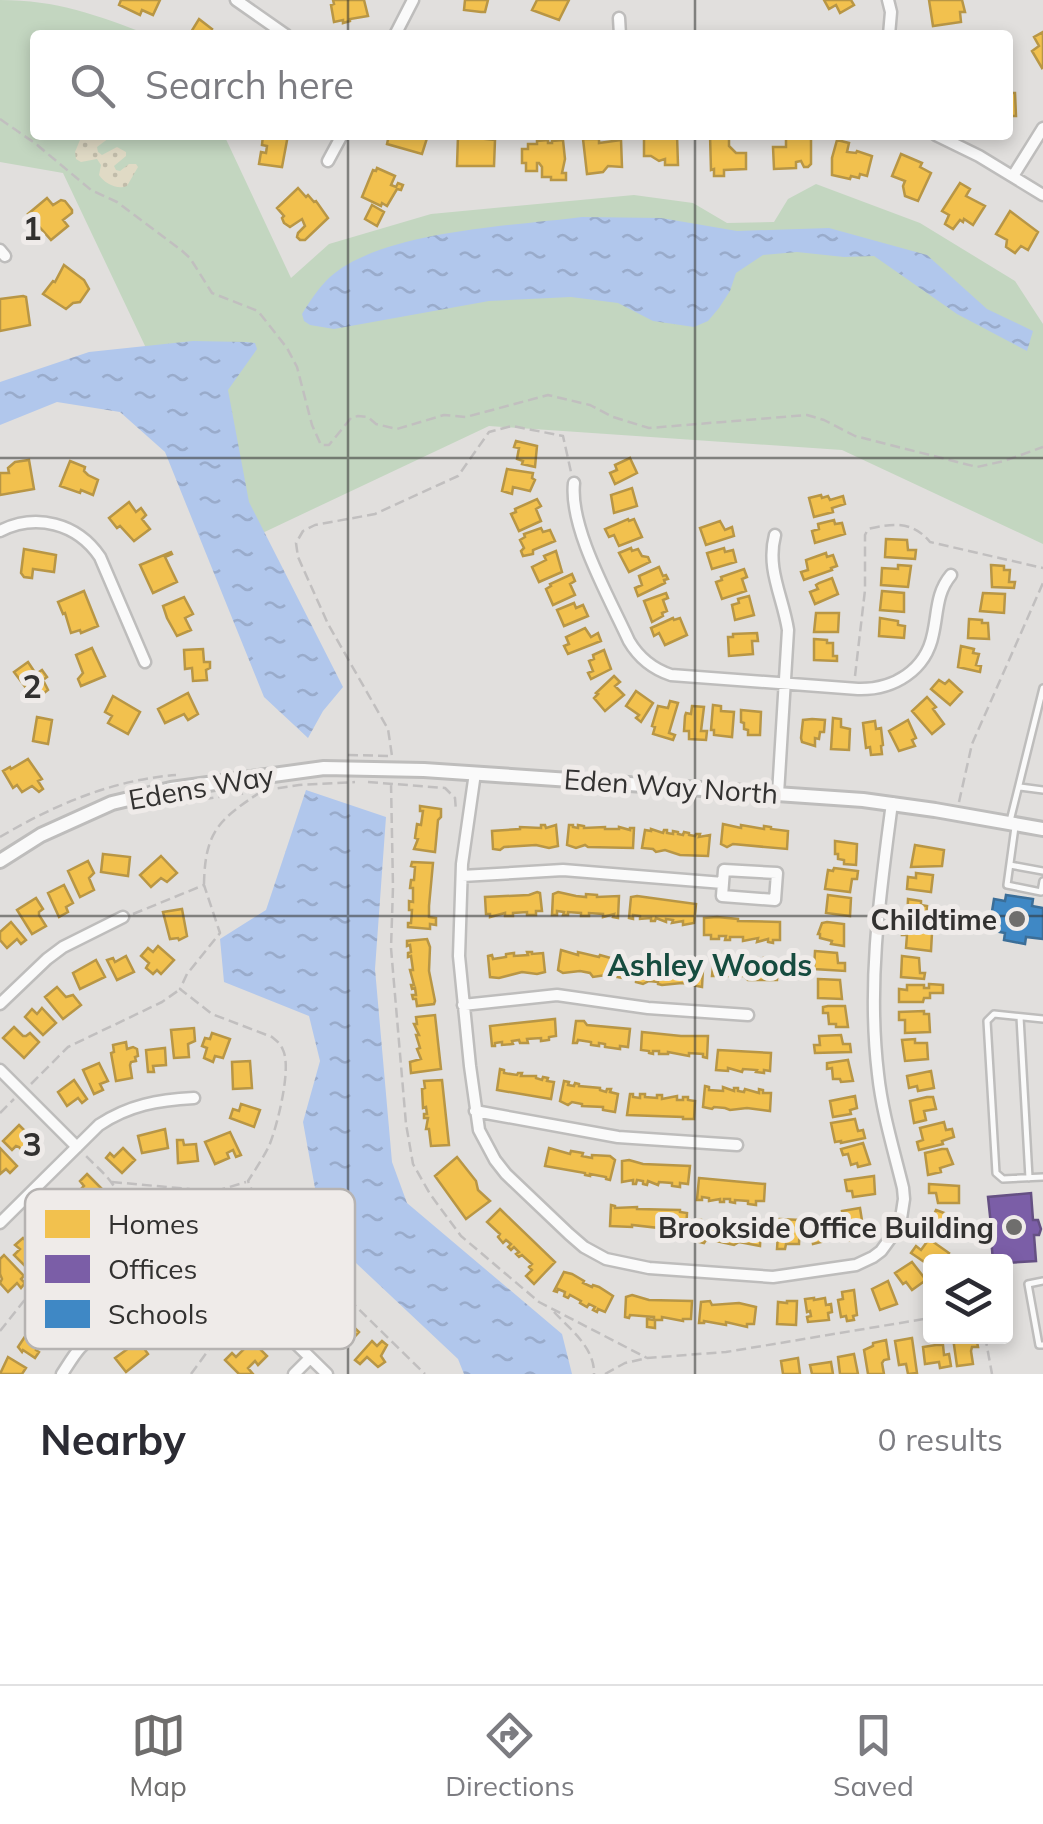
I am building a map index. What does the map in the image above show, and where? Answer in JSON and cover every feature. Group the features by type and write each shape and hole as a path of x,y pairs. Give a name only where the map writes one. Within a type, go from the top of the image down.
{"street":[{"path":"236,0 279,30"},
{"path":"398,30 414,0"},
{"path":"888,0 890,30"},
{"path":"619,18 620,30"},
{"path":"1012,176 1043,128"},
{"path":"328,161 339,140"},
{"path":"946,140 1043,196"},
{"path":"574,483 580,532 635,651 654,668 671,675 854,689 884,687 917,666 931,643 940,592 950,575"},
{"path":"0,531 23,522 54,523 93,547 145,662"},
{"path":"774,535 772,571 788,630 778,794"},
{"name":"Eden Way North","path":"296,771 360,767 778,794 892,803 1043,829"},
{"name":"Edens Way","path":"0,862 41,835 112,803 296,771"},
{"path":"475,773 462,876 459,956 475,1111 485,1143 506,1174 584,1246 606,1259 649,1268 773,1277 856,1265 881,1252 900,1225 904,1199 878,1076 873,1000 875,938 892,803"},
{"path":"462,876 564,870 723,883"},
{"path":"724,870 777,873 775,900 722,896 723,883 724,870"},
{"path":"0,1004 63,947 124,917"},
{"path":"463,1005 557,995 648,1008 748,1015"},
{"path":"0,1070 77,1146"},
{"path":"34,1189 99,1125 122,1111 156,1101 194,1098"},
{"path":"475,1111 618,1137 737,1145"},
{"path":"0,1223 25,1198"},
{"path":"62,1374 80,1349"},
{"path":"301,1349 327,1374"},
{"path":"294,1374 310,1358"}],"lane":[{"path":"1043,688 1013,823 1007,885 1041,892 1043,881"},
{"path":"1020,786 1043,790"},
{"path":"1010,865 1043,871"},
{"path":"1043,1019 994,1014 988,1021 996,1173 1003,1179 1043,1177"},
{"path":"1020,1017 1029,1178"},
{"path":"1043,1281 1028,1284 1039,1346 1043,1345"}],"path":[{"path":"0,118 30,140"},
{"path":"30,140 91,190 117,202 182,250 212,293 258,311 297,367 312,425 324,446 351,418 358,416 397,429 444,415 466,416 548,395 590,405 624,422 648,428 807,415 855,436 977,466 1004,461 1043,446"},
{"path":"338,755 392,756 388,730 328,624 298,557 296,544 303,531 315,524 375,514 458,476 489,432 512,426 563,436 569,462"},
{"path":"854,689 868,529 887,524 907,525 930,542 1043,568"},
{"path":"958,804 972,744 1043,583"},
{"path":"0,837 87,794 139,780 183,774"},
{"path":"158,806 336,782 445,788 455,798 456,811"},
{"path":"391,783 390,948 413,1164 461,1236 538,1302 647,1358"},
{"path":"0,1113 68,1047 162,1002 180,989 187,974 220,933 204,885 204,867 214,831 224,818 263,791"},
{"path":"140,911 204,885"},
{"path":"180,989 212,1014 272,1038 284,1050 287,1070 267,1150 248,1181 222,1189"},
{"path":"77,1146 115,1189"},
{"path":"248,1181 251,1189"},
{"path":"109,1182 190,1189"},
{"path":"0,1330 25,1301"},
{"path":"355,1305 425,1374"},
{"path":"549,1308 585,1347 594,1374"},
{"path":"605,1374 624,1363 647,1358 726,1352 923,1319"},
{"path":"986,1344 992,1374"},
{"path":"191,1374 209,1349"}],"green space":[{"path":"0,0 76,10 136,30 30,30 30,140 226,140 291,278 329,244 431,214 634,195 693,203 727,223 774,222 788,199 816,184 920,223 1015,281 1043,324 1043,544 842,450 489,426 239,544 63,173 0,162"}],"sand":[{"path":"80,140 106,140 97,147 102,155 117,147 126,152 114,166 116,170 129,164 138,167 127,186 115,186 99,175 101,165 97,159 81,162 75,152"}],"water":[{"path":"582,217 661,218 737,231 829,228 927,255 987,309 1033,331 1027,351 957,314 874,256 797,252 763,255 736,273 719,308 708,321 694,327 653,321 618,303 571,297 489,301 334,329 304,321 302,314 330,277 381,249 449,233"},
{"path":"193,341 255,343 257,349 228,390 249,502 343,687 308,738 264,697 165,452 120,412 57,402 0,425 0,382 89,352"},
{"path":"306,790 386,817 375,969 392,1162 407,1203 562,1334 572,1374 464,1374 458,1359 355,1262 355,1189 315,1189 303,1122 320,1061 309,1016 224,982 220,939 266,910"}],"building: Homes":[{"path":"121,0 160,0 153,15 142,10 140,15 119,5"},
{"path":"333,0 364,0 368,16 334,22"},
{"path":"465,0 488,0 485,12 464,10"},
{"path":"537,0 569,0 559,20 532,10"},
{"path":"824,0 851,0 854,5 840,13 836,5 829,9"},
{"path":"929,0 962,0 965,12 960,12 961,22 933,26"},
{"path":"199,19 212,29 211,30 192,30"},
{"path":"1043,32 1042,68 1032,51 1039,46 1034,37"},
{"path":"262,140 287,140 282,167 259,164 261,152 266,153 267,146 262,145"},
{"path":"388,140 426,140 422,154 387,144"},
{"path":"458,140 495,140 494,166 457,166"},
{"path":"548,140 563,140 562,173 566,173 566,180 542,177 539,163 537,171 526,171 526,163 522,163 522,149"},
{"path":"583,140 621,140 622,167 608,166 603,172 587,174"},
{"path":"644,140 677,140 678,165 665,165 665,159 644,156"},
{"path":"710,140 729,140 736,153 746,153 746,169 724,170 724,176 714,176 714,169 711,170"},
{"path":"786,140 811,140 811,164 804,167 801,161 796,162 796,168 774,169 773,147 786,147"},
{"path":"837,140 849,143 847,152 872,156 867,176 860,174 859,178 850,179 832,175"},
{"path":"901,154 922,163 920,167 931,173 918,201 905,196 905,181 892,176"},
{"path":"377,168 395,176 391,185 403,185 387,206 362,197"},
{"path":"960,183 970,189 966,196 985,206 973,225 964,219 953,229 945,224 949,215 942,211"},
{"path":"298,188 316,201 328,218 305,240 297,237 305,226 302,219 290,227 277,208"},
{"path":"47,198 53,205 65,201 72,210 63,220 68,226 51,240 28,214"},
{"path":"372,205 384,212 377,226 365,219"},
{"path":"1010,211 1038,232 1028,250 1021,246 1015,253 1006,247 1007,240 996,234"},
{"path":"64,265 84,280 89,289 80,302 66,309 43,294"},
{"path":"23,296 30,325 0,331 0,299"},
{"path":"516,441 537,446 535,467 517,459"},
{"path":"630,458 637,473 615,484 610,473 617,470 615,465"},
{"path":"29,460 34,489 0,495 0,473 9,473 8,468 15,462"},
{"path":"70,461 85,467 88,475 98,480 93,495 60,486"},
{"path":"507,469 533,473 535,480 530,491 513,487 512,494 502,491"},
{"path":"632,488 637,506 614,513 611,495"},
{"path":"821,495 830,500 843,496 845,504 814,517 809,498"},
{"path":"537,499 541,521 519,531 511,514"},
{"path":"129,502 136,512 141,508 146,515 142,519 150,529 134,541 109,518"},
{"path":"634,519 642,537 619,546 614,535 609,537 605,529"},
{"path":"834,520 835,524 842,523 845,534 815,543 812,531 819,529 818,524"},
{"path":"720,521 725,530 732,527 734,536 706,545 700,528"},
{"path":"541,528 543,532 550,530 555,541 523,556 520,540 524,534"},
{"path":"886,539 907,540 908,550 916,550 915,559 885,557"},
{"path":"724,548 725,552 733,550 736,562 712,569 707,553"},
{"path":"24,549 56,555 54,572 33,569 32,578 24,577"},
{"path":"638,549 650,562 629,572 619,553"},
{"path":"556,551 562,572 539,582 532,567"},
{"path":"171,552 165,557 177,582 153,593 140,565"},
{"path":"826,553 827,557 833,555 837,566 804,580 801,572 808,570 806,560"},
{"path":"898,565 911,566 908,587 881,585 882,568 898,569"},
{"path":"991,565 1010,570 1009,582 1015,582 1014,588 992,587"},
{"path":"659,567 668,579 638,596 635,588 642,585 639,576"},
{"path":"744,569 746,591 722,599 716,582"},
{"path":"572,574 575,581 570,584 575,595 553,605 546,589"},
{"path":"832,578 838,594 815,604 810,592"},
{"path":"84,591 98,626 71,633 58,602"},
{"path":"882,591 904,593 904,612 880,610"},
{"path":"666,593 668,598 663,600 667,611 652,622 644,601"},
{"path":"983,593 1005,594 1004,613 980,611"},
{"path":"749,596 754,615 735,620 732,605"},
{"path":"184,597 193,614 185,618 191,630 177,636 163,606"},
{"path":"574,603 576,608 583,605 588,616 564,626 557,610"},
{"path":"816,613 839,613 838,632 814,632"},
{"path":"680,618 687,635 665,645 651,628"},
{"path":"880,618 905,626 904,638 879,636"},
{"path":"969,619 988,623 989,639 968,638"},
{"path":"585,628 591,637 598,633 601,641 568,654 564,646 569,644 566,637"},
{"path":"757,633 758,641 752,641 753,654 729,656 728,637"},
{"path":"814,639 833,643 837,661 814,660"},
{"path":"961,646 979,654 976,665 981,666 980,672 958,667"},
{"path":"92,648 105,676 81,686 78,679 83,673 76,655"},
{"path":"203,649 204,662 210,662 207,680 193,681 192,668 185,669 184,650"},
{"path":"604,650 611,669 591,679 589,661"},
{"path":"28,662 36,674 42,670 47,677 43,680 48,690 35,700 14,672"},
{"path":"614,676 620,682 615,686 624,695 605,711 594,698"},
{"path":"939,680 945,684 949,680 962,692 950,705 931,689"},
{"path":"636,691 653,703 641,722 636,718 639,715 626,706"},
{"path":"188,693 198,714 188,720 184,714 165,723 158,709"},
{"path":"113,696 140,712 128,734 108,723 112,716 105,712"},
{"path":"927,697 944,724 932,734 912,711"},
{"path":"670,701 678,703 669,733 675,735 673,740 653,734 652,726 658,706 668,708"},
{"path":"713,705 721,706 721,711 734,712 732,737 714,735 711,730"},
{"path":"692,706 704,707 701,731 707,731 706,740 689,739 689,731 684,731 685,716 691,714"},
{"path":"741,710 761,712 760,735 748,735 741,722"},
{"path":"37,717 52,720 48,744 33,741"},
{"path":"833,718 841,719 841,727 850,729 849,750 831,749"},
{"path":"803,720 825,720 824,732 820,732 819,739 815,738 815,746 801,738"},
{"path":"908,720 916,738 912,740 915,746 899,751 889,731"},
{"path":"875,721 876,729 881,728 882,754 871,755 870,747 866,748 863,723"},
{"path":"28,759 42,779 38,781 43,789 39,792 32,786 22,792 17,785 13,788 3,771"},
{"path":"420,806 441,809 435,852 414,849 423,811"},
{"path":"723,824 788,831 787,849 733,844 727,847 721,844"},
{"path":"556,825 558,846 493,849 492,831"},
{"path":"569,825 634,828 633,848 567,845"},
{"path":"645,830 700,834 699,837 710,835 708,856 642,848"},
{"path":"835,841 857,844 856,865 838,859"},
{"path":"915,845 944,850 942,866 911,867"},
{"path":"103,854 130,857 128,876 101,872"},
{"path":"161,856 177,873 167,882 161,878 151,887 140,875"},
{"path":"88,861 94,873 89,878 94,890 80,897 68,871"},
{"path":"412,862 433,863 429,917 436,918 436,925 430,924 430,929 408,927 412,910 409,901 413,902"},
{"path":"828,870 858,871 850,892 825,889"},
{"path":"916,873 933,875 931,892 907,889 908,877 916,878"},
{"path":"64,885 73,903 59,917 48,893"},
{"path":"537,892 542,911 536,911 536,915 486,914 485,897"},
{"path":"553,894 586,897 619,896 618,918 614,914 581,916 557,911 557,915 552,915"},
{"path":"828,895 851,898 850,916 826,913"},
{"path":"631,897 696,904 694,923 683,925 683,921 672,923 673,920 656,918 651,921 633,915 633,919 629,918"},
{"path":"36,898 46,926 32,934 17,910"},
{"path":"908,899 927,906 930,923 907,921"},
{"path":"182,909 187,936 170,939 163,912"},
{"path":"704,918 780,922 780,940 725,940 726,936 711,939 711,935 704,935"},
{"path":"11,922 26,940 21,944 17,939 7,948 0,940 0,932"},
{"path":"822,923 844,924 844,946 820,938"},
{"path":"903,926 932,933 931,951 906,948"},
{"path":"427,939 435,1001 417,1006 412,995 416,995 411,985 413,970 407,941"},
{"path":"158,946 174,960 161,974 157,970 153,974 141,956 148,948 153,952"},
{"path":"561,950 625,961 623,978 593,977 580,971 563,973 558,970"},
{"path":"815,951 837,953 838,963 845,963 845,971 814,969"},
{"path":"527,952 543,953 545,972 490,977 488,956 493,959 514,953 528,955"},
{"path":"714,955 778,962 777,980 712,976"},
{"path":"126,956 134,972 117,980 107,960 113,958 115,962"},
{"path":"902,956 919,958 924,979 901,977"},
{"path":"96,960 105,977 80,989 73,973"},
{"path":"638,961 642,965 697,965 696,968 703,969 702,987 636,982"},
{"path":"818,979 840,980 842,999 818,998"},
{"path":"929,984 943,985 943,993 930,993 930,998 923,1002 899,1002 899,989 907,990 907,985 929,988"},
{"path":"57,987 66,997 73,995 81,1005 63,1019 45,997"},
{"path":"845,1006 848,1027 829,1024 828,1013 823,1013 823,1007"},
{"path":"42,1008 56,1023 43,1035 25,1017 32,1009 37,1014"},
{"path":"899,1012 929,1014 930,1032 905,1033 905,1020 899,1020"},
{"path":"435,1015 441,1069 411,1073 410,1062 421,1059 416,1017"},
{"path":"555,1019 556,1036 549,1040 527,1039 528,1043 519,1040 492,1046 490,1026"},
{"path":"576,1021 630,1029 628,1047 605,1047 578,1040 573,1043"},
{"path":"14,1027 23,1036 30,1033 39,1042 24,1058 3,1038"},
{"path":"194,1028 195,1041 188,1044 189,1057 174,1058 171,1030"},
{"path":"642,1032 708,1036 707,1058 703,1054 653,1054 641,1050"},
{"path":"212,1033 230,1039 223,1058 215,1056 213,1062 204,1058 207,1048 202,1046"},
{"path":"841,1035 843,1044 850,1044 851,1052 815,1053 814,1045 820,1045 819,1036"},
{"path":"915,1039 915,1043 927,1043 928,1059 905,1061 902,1040"},
{"path":"126,1042 127,1049 137,1049 138,1056 130,1065 132,1078 116,1081 113,1045"},
{"path":"165,1048 166,1065 153,1066 154,1072 148,1072 146,1050"},
{"path":"718,1050 771,1053 770,1071 716,1070"},
{"path":"848,1060 853,1081 833,1079 827,1063"},
{"path":"250,1061 252,1088 233,1089 232,1062"},
{"path":"99,1063 108,1081 100,1084 103,1090 94,1094 83,1070"},
{"path":"500,1069 504,1073 548,1078 547,1081 554,1082 551,1099 497,1090"},
{"path":"931,1071 934,1088 909,1088 907,1076"},
{"path":"74,1080 87,1099 82,1103 78,1098 67,1106 58,1092"},
{"path":"442,1080 449,1145 431,1146 422,1089 424,1081"},
{"path":"564,1081 606,1092 611,1089 610,1092 618,1094 615,1112 560,1101"},
{"path":"705,1086 709,1090 723,1091 723,1087 771,1093 770,1111 703,1107"},
{"path":"630,1094 640,1098 640,1094 657,1098 662,1095 662,1099 677,1096 677,1100 688,1097 695,1101 694,1119 627,1115"},
{"path":"855,1096 857,1108 850,1110 851,1114 833,1117 830,1101"},
{"path":"933,1097 936,1109 924,1111 926,1120 914,1123 910,1101"},
{"path":"241,1104 260,1110 254,1127 230,1118 233,1109 239,1111"},
{"path":"855,1119 865,1138 835,1142 831,1123"},
{"path":"944,1122 954,1137 919,1150 917,1142 923,1140 920,1128"},
{"path":"19,1125 39,1145 28,1156 19,1147 12,1150 3,1141"},
{"path":"165,1129 168,1148 142,1153 138,1136"},
{"path":"230,1132 241,1155 236,1157 233,1150 227,1153 229,1158 215,1164 205,1142"},
{"path":"177,1140 183,1140 184,1145 196,1144 198,1161 178,1163"},
{"path":"863,1143 870,1164 851,1165 848,1154 843,1155 841,1149"},
{"path":"0,1148 17,1166 10,1173 6,1169 0,1174"},
{"path":"123,1148 135,1160 122,1173 106,1158 110,1153 114,1157"},
{"path":"549,1148 592,1158 610,1156 615,1160 610,1180 545,1166"},
{"path":"947,1149 953,1164 928,1175 925,1153"},
{"path":"457,1157 490,1201 466,1219 435,1176"},
{"path":"622,1161 690,1166 688,1184 680,1183 680,1187 672,1183 622,1182"},
{"path":"87,1174 102,1189 81,1189 84,1186 80,1181"},
{"path":"874,1176 875,1194 853,1197 852,1191 847,1191 845,1180"},
{"path":"699,1178 765,1184 764,1201 756,1201 756,1205 730,1199 697,1200"},
{"path":"929,1184 959,1186 959,1203 938,1203 936,1193 929,1193"},
{"path":"611,1205 680,1210 687,1213 686,1231 610,1226"},
{"path":"860,1208 864,1233 844,1241 842,1211"},
{"path":"500,1209 555,1262 534,1284 526,1276 532,1264 522,1255 519,1257 514,1247 511,1250 506,1240 503,1243 500,1234 487,1222"},
{"path":"936,1210 958,1218 956,1224 950,1222 947,1233 927,1230"},
{"path":"829,1217 833,1239 813,1244 813,1225"},
{"path":"779,1219 800,1220 799,1244 777,1249"},
{"path":"697,1220 708,1224 730,1222 736,1226 755,1224 761,1227 760,1246 695,1241"},
{"path":"929,1239 949,1253 923,1254 923,1261 911,1253 916,1246 921,1250"},
{"path":"25,1240 25,1266 14,1255 20,1249 15,1245"},
{"path":"4,1255 24,1276 21,1279 25,1283 21,1288 17,1283 8,1292 0,1283 0,1259"},
{"path":"912,1262 923,1282 912,1290 895,1273"},
{"path":"564,1272 613,1296 605,1312 597,1312 595,1307 587,1307 570,1295 568,1298 558,1289 554,1291"},
{"path":"888,1281 897,1304 880,1310 872,1289"},
{"path":"854,1290 857,1315 847,1321 846,1316 841,1317 838,1300 843,1299 842,1292"},
{"path":"626,1297 649,1300 692,1301 691,1319 662,1317 655,1320 655,1328 647,1327 647,1319 654,1317 625,1317"},
{"path":"825,1298 826,1305 831,1304 829,1320 808,1322 807,1317 811,1316 805,1299"},
{"path":"710,1301 712,1305 739,1303 756,1307 754,1324 747,1327 726,1322 699,1323 701,1302"},
{"path":"797,1301 796,1325 777,1324 778,1302"},
{"path":"25,1336 25,1349 39,1352 35,1358 18,1347"},
{"path":"912,1338 917,1373 908,1374 906,1364 899,1365 895,1341"},
{"path":"886,1340 889,1359 882,1363 884,1374 868,1374 864,1350"},
{"path":"372,1341 377,1346 382,1341 387,1345 381,1356 385,1362 378,1367 367,1357 360,1364 355,1360"},
{"path":"954,1344 977,1344 971,1351 973,1364 957,1366"},
{"path":"943,1345 951,1366 940,1368 939,1362 925,1364 923,1347"},
{"path":"127,1349 144,1349 148,1354 126,1372 115,1358"},
{"path":"244,1349 260,1349 267,1356 248,1368 253,1374 239,1374 225,1360 232,1353 236,1357"},
{"path":"854,1354 858,1374 840,1374 838,1357"},
{"path":"8,1357 26,1368 22,1374 0,1374"},
{"path":"798,1358 800,1374 783,1374 781,1361"},
{"path":"831,1362 833,1374 812,1374 810,1365"}],"building: Offices":[{"name":"Brookside Office Building","path":"1031,1193 1033,1220 1038,1220 1041,1229 1039,1235 1034,1235 1036,1261 1013,1263 1013,1254 992,1254 987,1225 991,1225 988,1197"}],"building: Schools":[{"name":"Childtime","path":"1006,895 1033,899 1032,906 1043,908 1043,939 1026,937 1025,944 1004,940 1005,933 989,930 994,899 1005,901"}],"place":[{"name":"Childtime","path":"1017,919"},
{"name":"Brookside Office Building","path":"1014,1227"}],"district":[{"name":"Ashley Woods","path":"710,965"}]}
